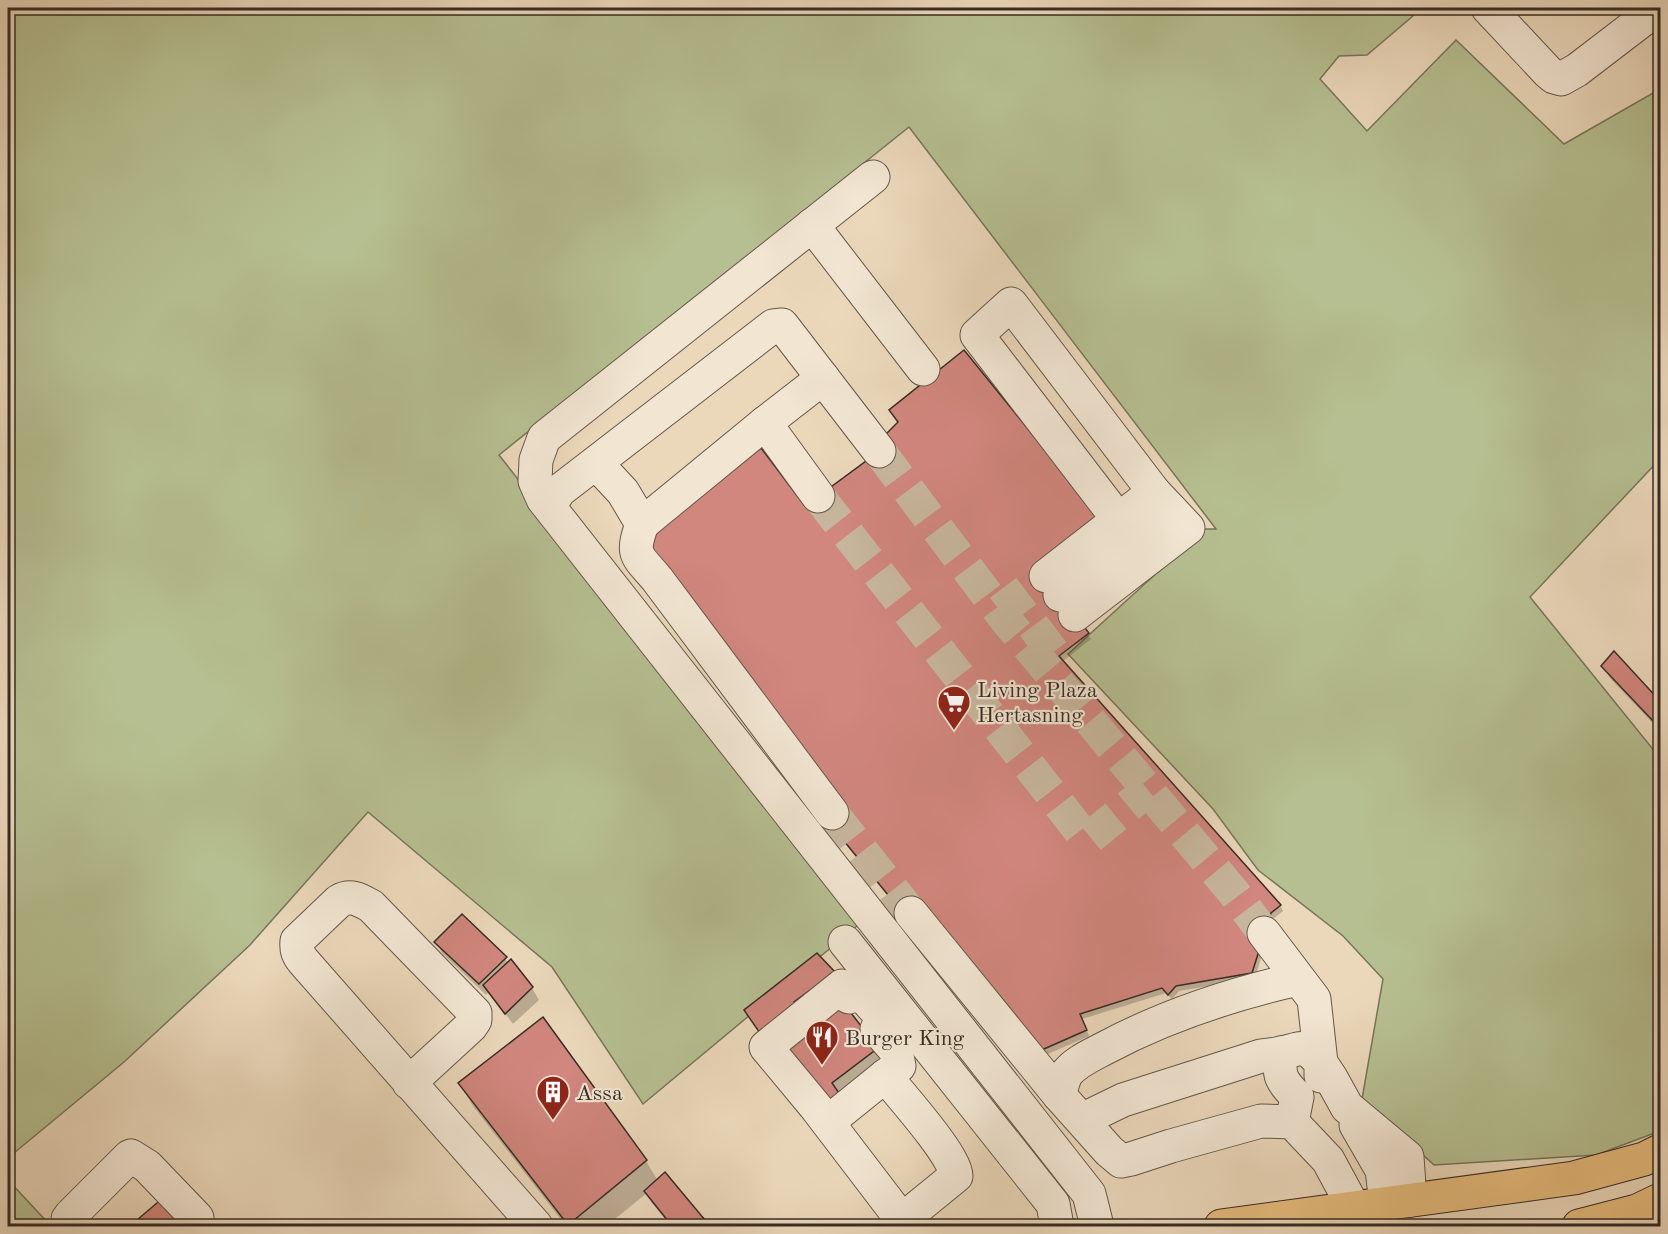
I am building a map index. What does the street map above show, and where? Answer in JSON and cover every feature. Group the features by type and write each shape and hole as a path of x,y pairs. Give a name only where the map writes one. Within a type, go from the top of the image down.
{"main road":[{"path":"1221,1227 1574,1178 1644,1159 1660,1150"},
{"path":"1579,1227 1637,1211 1660,1200"}],"street":[{"path":"1488,8 1548,72 1561,79 1577,70 1658,8"},
{"path":"873,177 544,438 536,460 536,481 543,499 1089,1194 1097,1227"},
{"path":"812,225 923,369"},
{"path":"1118,519 977,335 1011,304 1162,501 1188,528 1056,592 1118,519 1162,501"},
{"path":"549,506 559,491 773,326 782,326 879,451"},
{"path":"823,378 642,524 636,542 636,554 832,813"},
{"path":"765,423 818,496"},
{"path":"596,463 623,492 642,524"},
{"path":"410,1083 471,1026 475,1020 475,1013 371,906 354,897 346,897 297,941 298,955 410,1083 536,1227"},
{"path":"911,914 1109,1151 1121,1161 1261,1121 1319,1094"},
{"path":"1264,933 1314,999 1319,1094 1328,1160 1354,1208"},
{"path":"845,942 1053,1204 1057,1227"},
{"path":"1078,1112 1066,1075 1079,1062 1122,1039 1189,1011 1255,989 1298,979"},
{"path":"842,986 849,997 858,990 886,1022 878,1029 896,1051 899,1066 895,1088 939,1143 956,1170 956,1176 903,1223 828,1122 766,1047 842,986"},
{"path":"1078,1112 1261,1056 1281,1053 1298,1047 1309,1050 1319,1094 1359,1132 1398,1202"},
{"path":"828,1122 895,1088 954,1079 984,1060"},
{"path":"68,1227 68,1219 71,1215 129,1156 147,1166 197,1224"}],"green space":[{"path":"8,8 1407,8 1413,16 1367,55 1339,56 1320,79 1367,131 1456,40 1564,144 1660,89 1660,459 1530,597 1660,758 1660,1131 1596,1155 1434,1165 1362,1099 1383,979 1343,936 1258,870 1213,809 1068,654 1205,529 1216,529 909,127 499,455 863,921 643,1104 552,967 368,812 250,945 124,1062 8,1158"},
{"path":"8,1180 51,1226 8,1226"}],"building":[{"name":"Living Plaza Hertasning","path":"964,350 1098,515 1042,571 1089,633 1059,656 1281,905 1271,913 1252,973 1176,986 1168,995 1162,988 1080,1014 1087,1030 1028,1056 906,917 826,819 644,541 761,448 805,506 889,444 884,436 898,422 889,410"},
{"path":"1614,651 1660,701 1660,710 1654,722 1601,666"},
{"path":"462,914 507,957 479,984 434,942"},
{"path":"817,953 835,972 794,1002 801,1011 764,1039 744,1010"},
{"path":"511,959 533,987 505,1014 483,985"},
{"name":"Burger King","path":"838,996 878,1048 832,1083 839,1093 822,1107 774,1045"},
{"name":"Assa","path":"543,1017 647,1160 568,1225 458,1083"},
{"path":"665,1172 710,1226 672,1226 644,1191"},
{"path":"164,1197 181,1221 174,1226 130,1226"}],"tunnel":[{"path":"879,451 1006,620 1234,893 1264,933"},
{"path":"818,496 1087,840 1148,790"},
{"path":"1000,611 1046,576"},
{"path":"1030,649 1075,615"},
{"path":"832,813 911,913"}],"place":[{"name":"Living Plaza Hertasning","path":"954,731"},
{"name":"Burger King","path":"822,1066"},
{"name":"Assa","path":"553,1121"}]}
